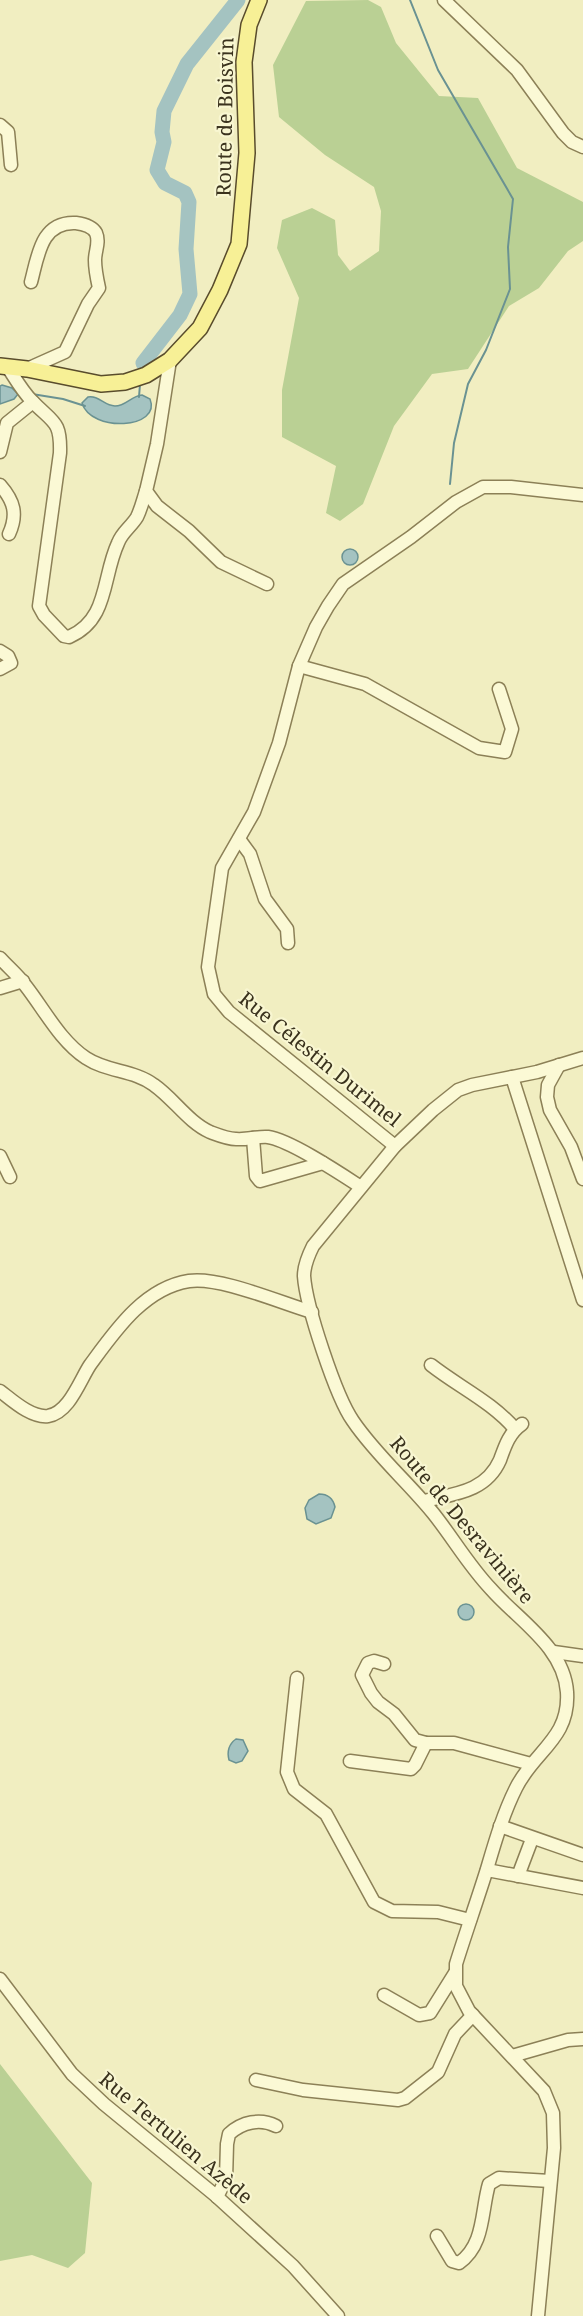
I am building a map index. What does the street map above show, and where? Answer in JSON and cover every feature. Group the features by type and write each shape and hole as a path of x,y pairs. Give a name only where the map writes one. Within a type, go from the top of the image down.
{"main road":[{"name":"Route de Boisvin","path":"3,366 101,384 125,382 146,375 170,360 200,328 220,290 239,244 247,153 244,62 249,25 259,1"}],"street":[{"path":"444,0 517,70 563,133 572,142 583,147"},
{"path":"0,125 8,132 11,165"},
{"path":"27,369 65,351 88,304 99,288 95,263 98,239 93,229 77,223 53,228 43,240 31,282"},
{"path":"3,366 57,426 60,435 39,606 44,615 64,636 69,638 82,631 102,605 114,550 122,533 135,520 140,511 157,444 170,360"},
{"path":"0,452 7,423 33,402"},
{"path":"0,486 11,498 13,506 14,524 9,534"},
{"name":"Rue Célestin Durimel","path":"395,1146 229,1012 214,994 208,967 222,868 254,812 279,743 299,666 316,627 343,584 411,537 456,502 483,487 511,487 583,495"},
{"path":"146,491 157,506 189,531 221,562 267,584"},
{"path":"0,651 8,656 11,663 0,669"},
{"path":"299,666 365,684 479,748 505,752 512,729 499,689"},
{"path":"239,839 250,854 266,899 287,928 288,943"},
{"path":"0,958 23,981 67,1041 87,1059 135,1074 152,1083 176,1107 208,1131 234,1140 267,1137 277,1139 323,1163 361,1187"},
{"path":"0,988 23,981"},
{"name":"Route de Desravinière","path":"538,2316 555,2130 550,2101 544,2091 472,2015 456,1986 456,1964 500,1826 516,1788 531,1764 554,1740 563,1725 568,1705 567,1689 554,1653 491,1590 424,1501 352,1420 340,1395 312,1312 304,1274 313,1246 395,1146 433,1110 459,1090 472,1085 583,1058"},
{"path":"559,1065 548,1085 547,1097 550,1110 571,1148 583,1179"},
{"path":"512,1077 583,1300"},
{"path":"253,1138 256,1176 260,1181 323,1163"},
{"path":"0,1156 10,1177"},
{"path":"0,1391 33,1413 46,1417 53,1414 64,1407 89,1366 120,1326 152,1295 170,1285 188,1281 208,1281 312,1312"},
{"path":"290,1306 306,1288"},
{"path":"424,1501 472,1490 480,1485 496,1468 510,1436 519,1426 431,1365"},
{"path":"554,1653 583,1656"},
{"path":"384,1664 374,1661 368,1663 362,1675 365,1683 378,1702 394,1714 415,1740 426,1743 454,1743 531,1764"},
{"path":"297,1678 288,1780 294,1789 326,1814 374,1902 392,1911 438,1912 470,1920"},
{"path":"351,1761 411,1768 415,1766 426,1743"},
{"path":"500,1826 583,1855"},
{"path":"518,1876 532,1839"},
{"path":"487,1870 583,1888"},
{"path":"384,1995 419,2015 424,2015 430,2013 456,1972"},
{"name":"Rue Tertulien Azède","path":"0,1979 72,2074 104,2104 217,2197 293,2266 338,2316"},
{"path":"256,2080 303,2090 398,2100 405,2098 438,2072 455,2034 472,2015"},
{"path":"512,2056 568,2040 583,2039"},
{"path":"217,2197 226,2179 229,2134 247,2123 264,2122 276,2126"},
{"path":"436,2236 452,2261 459,2263 467,2258 478,2244 489,2184 500,2178 550,2181"}],"green space":[{"path":"368,0 381,7 396,43 439,96 478,98 517,168 583,202 583,241 568,251 539,288 509,306 468,369 432,374 394,426 363,504 340,521 326,513 336,466 282,437 282,390 299,298 277,248 282,220 312,208 335,220 338,255 350,271 379,251 381,211 374,187 325,155 279,117 273,65 306,1"},
{"path":"0,2064 92,2183 85,2253 68,2268 32,2255 0,2261"}],"water":[{"path":"0,386 12,388 18,394 14,399 0,404"},
{"path":"142,395 150,399 151,409 146,416 124,424 98,419 88,413 82,403 88,397 92,397 111,406 119,406"},
{"path":"350,549 356,551 358,557 356,563 350,565 344,563 342,557 344,551"},
{"path":"319,1494 330,1497 335,1507 331,1518 316,1524 307,1519 305,1508 309,1500"},
{"path":"466,1604 474,1612 466,1620 458,1612"},
{"path":"236,1739 243,1740 248,1751 242,1761 236,1763 229,1760 228,1754 230,1746"}],"waterway":[{"path":"143,363 180,315 190,294 186,249 189,202 185,193 165,183 157,170 164,142 162,132 164,111 187,64 238,0"},
{"path":"410,0 438,70 513,199 508,247 510,289 486,350 468,384 454,443 450,484"},
{"path":"139,397 140,384"},
{"path":"32,394 63,399 85,406"}]}
